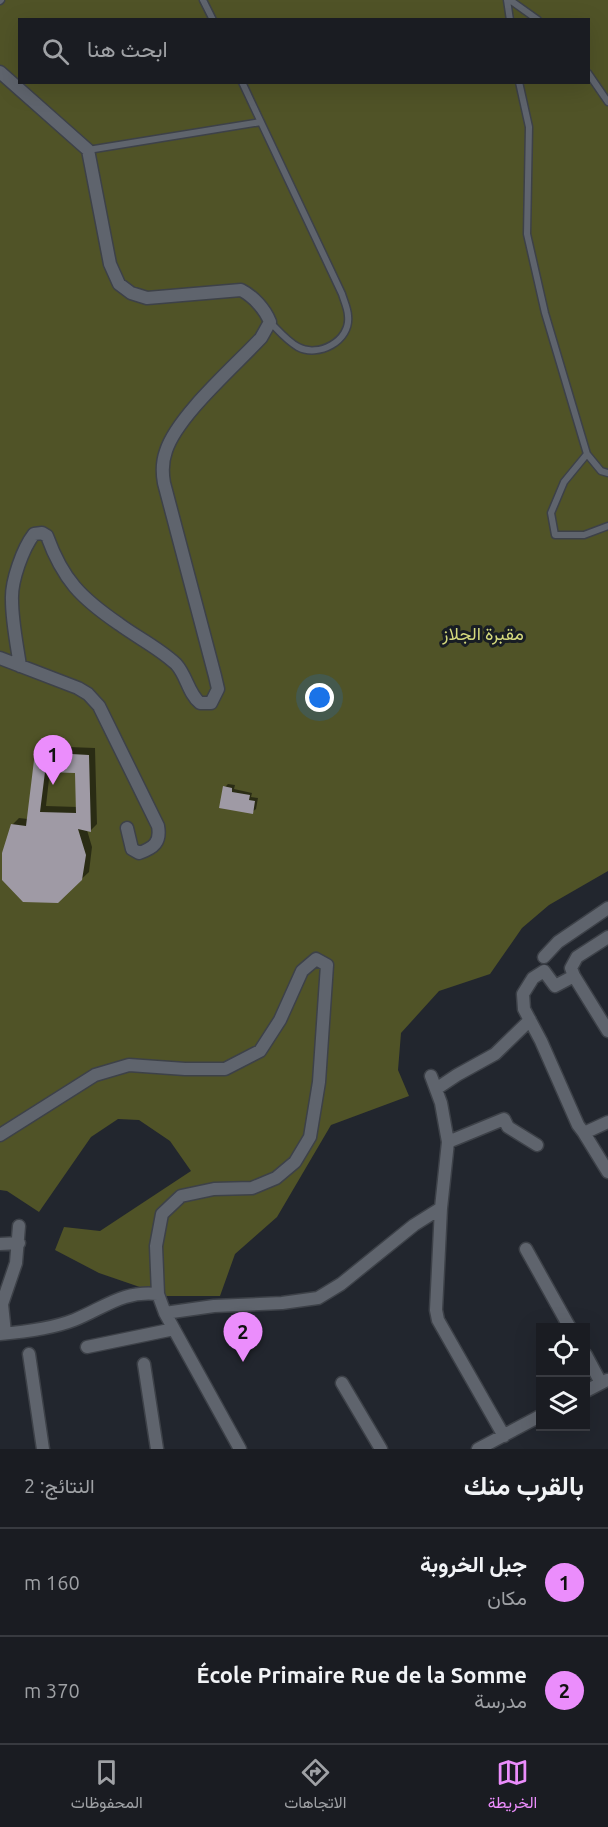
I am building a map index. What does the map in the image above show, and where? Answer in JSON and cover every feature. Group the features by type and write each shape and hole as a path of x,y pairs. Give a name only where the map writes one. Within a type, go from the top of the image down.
{"street":[{"path":"0,72 88,150 110,264 119,284 131,293 147,298 241,290 249,294 268,316 270,322 261,338 182,420 166,450 162,466 164,483 218,689 211,703 200,704 193,698 184,673 176,664 161,651 119,624 68,581 47,536 42,533 34,534 27,543 14,584 12,599 20,666"},
{"path":"0,658 78,688 88,694 99,706 158,826 160,835 156,844 140,853 132,849 127,828"},
{"path":"544,957 558,942 607,908"},
{"path":"608,936 577,957 571,968 608,1031"},
{"path":"0,1135 95,1075 129,1065 225,1069 260,1051 279,1020 302,972 316,959 327,965 319,1082 310,1137 295,1162 276,1178 252,1188 214,1190 181,1196 162,1214 156,1246 158,1294 165,1313 240,1449"},
{"path":"574,976 555,987 544,971 533,978 523,994 524,1009 578,1125 608,1172"},
{"path":"436,1089 495,1054 530,1020"},
{"path":"431,1076 448,1142 441,1208 436,1310 438,1320 504,1436"},
{"path":"448,1142 504,1119 508,1127 537,1145"},
{"path":"584,1133 608,1122"},
{"path":"165,1313 214,1306 282,1303 318,1298 341,1284 414,1225 441,1208"},
{"path":"19,1226 15,1269 3,1304 3,1334 64,1323 137,1292 158,1294"},
{"path":"0,1244 19,1243"},
{"path":"526,1248 567,1323"},
{"path":"87,1347 174,1329"},
{"path":"29,1354 43,1449"},
{"path":"590,1362 605,1381 590,1389"},
{"path":"144,1364 157,1449"},
{"path":"342,1383 381,1449"},
{"path":"478,1449 536,1418"}],"lane":[{"path":"203,0 212,18"},
{"path":"509,0 510,18"},
{"path":"509,0 535,18"},
{"path":"590,76 608,102"},
{"path":"243,84 342,294 349,318 343,334 330,347 315,351 299,348 270,322"},
{"path":"519,84 529,127 527,234 545,313 587,454 601,471 608,473"},
{"path":"88,150 261,122"},
{"path":"587,454 564,482 550,513 555,535 584,535 608,526"}],"green space":[{"name":"مقبرة الجلاز","path":"0,0 608,0 608,871 549,905 522,928 490,974 439,991 401,1033 398,1070 409,1096 331,1125 277,1217 235,1254 220,1296 166,1296 99,1273 55,1250 64,1227 100,1231 191,1171 170,1141 139,1120 118,1119 91,1137 39,1212 7,1191 0,1190"}],"building":[{"path":"35,752 89,755 91,832 78,829 86,855 82,880 58,903 23,902 2,880 2,853 11,824 26,826","holes":["45,772 75,773 76,813 40,812"]},
{"path":"223,786 232,788 232,792 250,795 249,800 255,801 253,814 219,808"}],"place":[{"name":"جبل الخروبة","path":"53,785"},
{"name":"École Primaire Rue de la Somme","path":"243,1362"}]}
